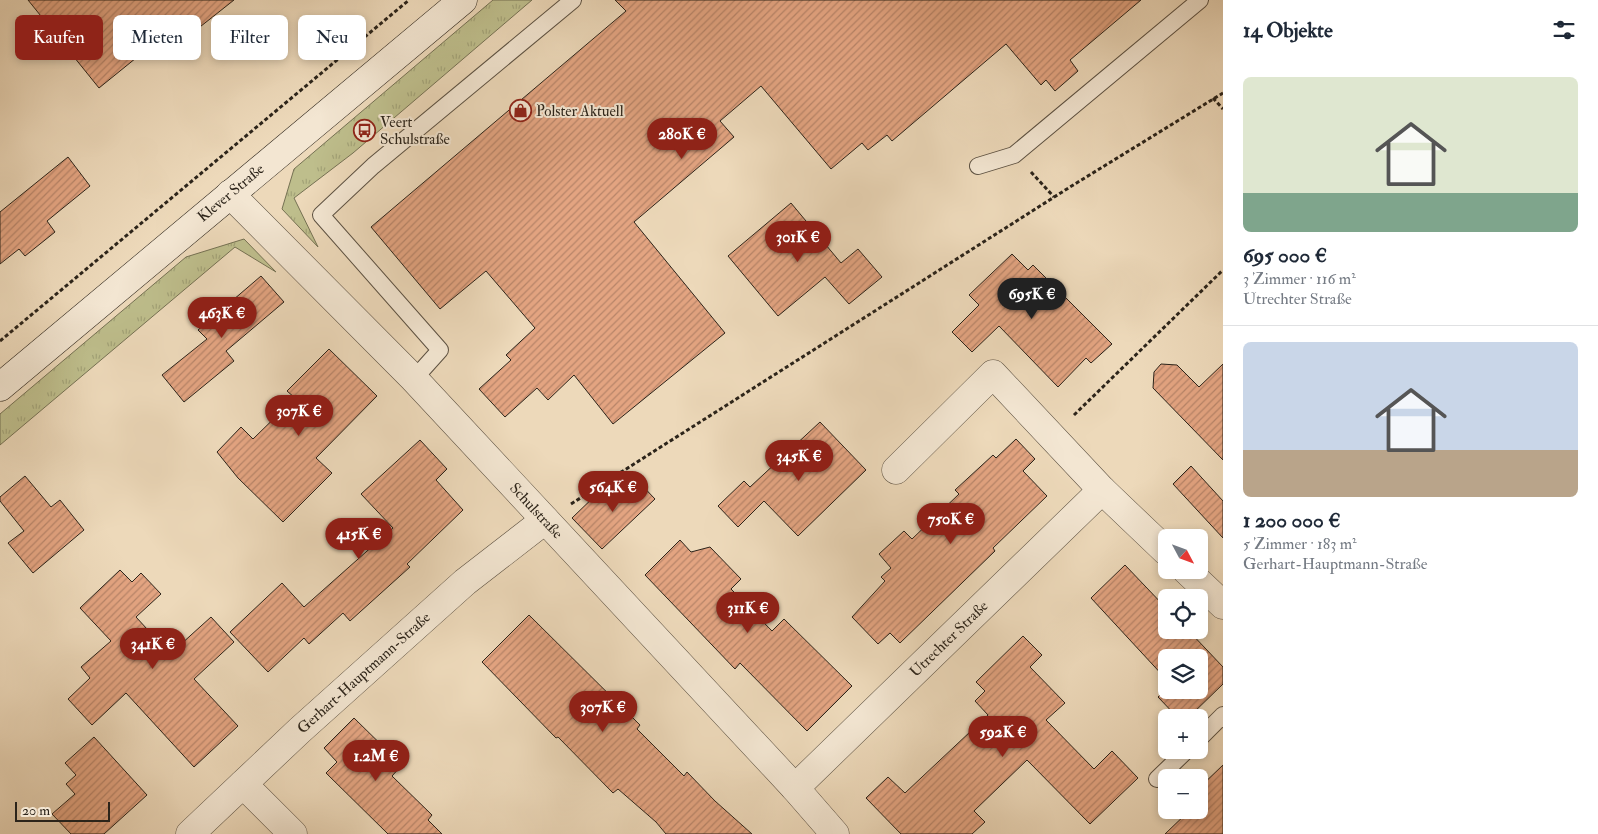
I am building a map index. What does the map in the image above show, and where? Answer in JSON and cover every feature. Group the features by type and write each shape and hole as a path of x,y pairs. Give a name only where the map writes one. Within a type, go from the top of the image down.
{"street":[{"name":"Klever Straße","path":"0,387 464,0"},
{"name":"Schulstraße","path":"230,194 414,380 795,788 835,834"},
{"path":"896,470 992,374 1102,490 1158,543"},
{"name":"Utrechter Straße","path":"795,788 1102,490"},
{"name":"Gerhart-Hauptmann-Straße","path":"190,834 300,730 465,582 545,520"},
{"path":"1196,579 1223,605"},
{"path":"244,784 293,834"}],"lane":[{"path":"414,380 440,350 321,215 372,166 573,0"},
{"path":"978,166 1014,155 1200,0"},
{"path":"1208,730 1223,715"},
{"path":"1157,779 1178,759"}],"path":[{"path":"0,341 410,0"},
{"path":"545,520 1223,93"},
{"path":"1213,98 1223,109"},
{"path":"1014,155 1054,198"},
{"path":"1052,437 1223,270"}],"green space":[{"path":"493,0 532,0 353,153 294,198 318,247 282,209 294,169"},
{"path":"244,239 276,272 235,247 0,445 0,414 186,257"}],"building":[{"path":"28,0 234,0 215,15 211,15 211,18 201,26 201,15 113,15 113,60 134,60 99,88 76,60 103,60 103,15 40,15"},
{"path":"615,0 1141,0 1070,60 1078,71 1055,91 1046,80 1041,85 1006,44 892,141 887,135 868,150 862,143 831,169 761,86 720,121 734,137 634,222 725,333 613,424 574,375 548,400 537,388 505,417 479,389 511,360 506,355 535,328 486,271 440,309 371,227 626,11"},
{"path":"68,157 90,186 47,221 55,232 25,256 19,249 0,264 0,212"},
{"path":"791,203 841,263 858,249 882,277 849,304 825,277 778,316 728,256"},
{"path":"1012,254 1028,270 1033,265 1112,344 1091,363 1086,358 1058,387 999,326 972,352 952,332 979,305 969,295"},
{"path":"261,276 284,302 226,351 234,361 184,402 162,375 207,339 198,330"},
{"path":"329,349 377,396 316,458 332,473 283,522 238,478 217,452 241,427 253,439 295,398 287,391"},
{"path":"1161,364 1177,365 1199,387 1223,364 1223,460 1153,388 1154,372"},
{"path":"820,422 866,470 798,536 764,501 738,527 718,506 744,481 750,487"},
{"path":"1016,439 1035,459 1023,471 1047,496 993,548 995,551 900,643 890,633 878,644 852,617 885,581 881,577 891,568 879,554 904,531 912,539 959,494 955,490 993,455 996,458"},
{"path":"420,440 447,469 436,480 463,510 407,564 410,567 350,621 343,613 309,644 304,638 268,672 230,632 282,583 304,607 393,528 361,494"},
{"path":"1191,466 1223,501 1223,538 1173,484"},
{"path":"25,476 51,507 60,500 84,530 33,573 8,543 24,531 0,501 0,497"},
{"path":"635,478 655,499 602,549 572,518 599,492 610,503"},
{"path":"680,540 691,552 710,547 741,579 731,589 772,631 784,619 852,686 807,731 740,663 735,669 645,575"},
{"path":"1125,565 1158,600 1158,639 1197,639 1206,649 1158,649 1158,670 1091,598"},
{"path":"120,570 132,582 141,573 161,594 136,617 170,654 211,617 234,642 194,679 238,726 194,767 126,693 92,725 68,699 90,678 81,667 111,641 80,608"},
{"path":"529,615 640,725 637,729 684,776 687,772 715,801 752,834 666,834 656,822 618,789 613,793 558,737 556,738 482,662"},
{"path":"1023,636 1042,655 1030,667 1065,703 1046,720 1094,769 1112,751 1138,778 1090,824 1027,760 974,811 985,822 972,834 901,834 866,798 888,777 905,793 988,715 975,701 985,691 976,682"},
{"path":"1208,651 1223,667 1223,684 1208,699"},
{"path":"1160,699 1208,699 1197,709 1169,709"},
{"path":"354,718 402,765 392,776 432,815 428,820 442,834 388,834 326,773 337,762 324,748"},
{"path":"94,737 147,795 104,834 71,834 52,814 75,794 66,784 76,775 65,763"},
{"path":"1223,765 1223,834 1165,834 1181,819 1208,819 1208,779"}],"place":[{"name":"Polster Aktuell","path":"520,111"},
{"name":"Veert Schulstraße","path":"364,131"}]}
